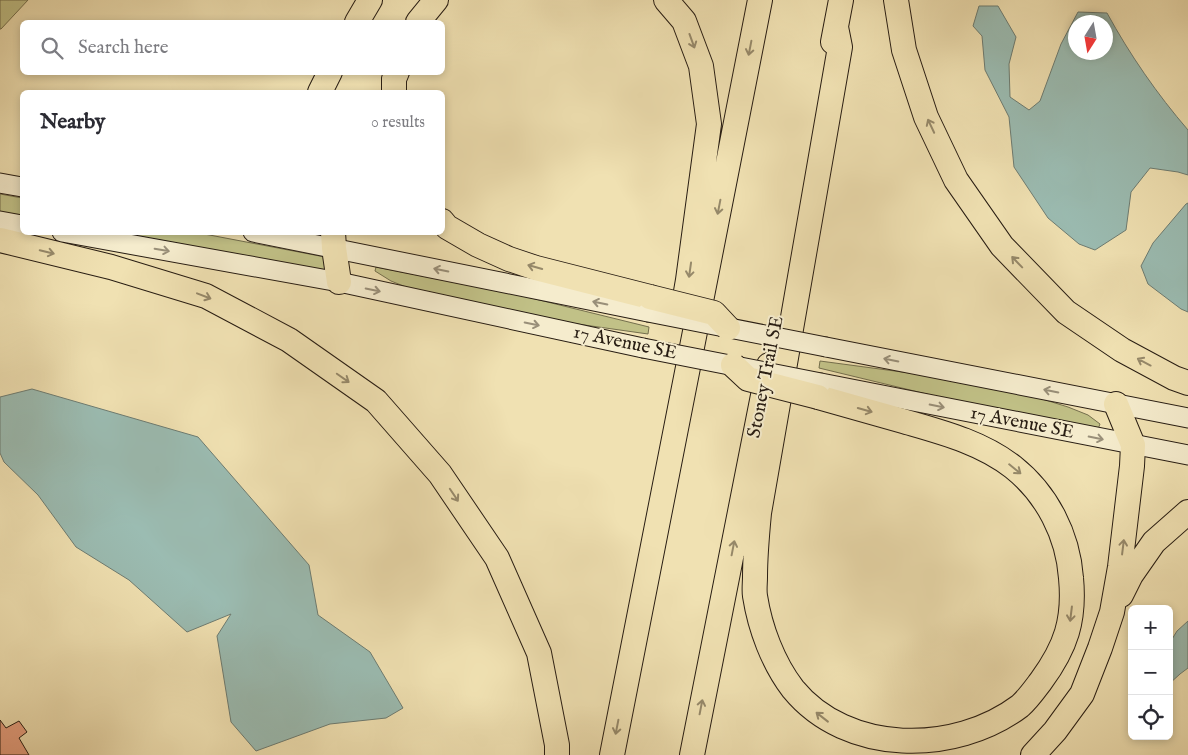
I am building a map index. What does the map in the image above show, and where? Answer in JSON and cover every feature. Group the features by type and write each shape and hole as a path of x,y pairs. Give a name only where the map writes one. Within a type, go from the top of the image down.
{"highway":[{"path":"358,20 370,0"},
{"path":"420,20 436,0"},
{"path":"625,689 622,657 688,280 709,124 701,66 684,21 666,0"},
{"path":"612,755 760,0"},
{"name":"Stoney Trail SE","path":"692,755 841,0"},
{"path":"896,0 904,50 926,117 956,180 1002,246 1066,312 1122,350 1174,378 1188,383"},
{"path":"733,366 748,379 820,390 946,433 991,453 1012,466 1031,482 1046,502 1066,546 1073,594 1071,618 1064,643 1052,665 1021,705 1000,720 978,732 930,745 906,746 880,743 856,736 832,725 812,709 794,690 779,668 763,628 755,594 759,513 840,47 836,27"},
{"path":"321,90 328,75"},
{"path":"333,90 336,75"},
{"path":"394,90 396,75"},
{"path":"445,224 478,245 510,259 649,305 714,313 728,328"},
{"path":"0,240 111,267 206,296 289,340 376,402 440,474 497,558 539,653 557,745 557,755"},
{"path":"334,240 339,282"},
{"path":"1034,755 1055,731 1082,694 1112,612 1120,567 1133,445 1116,404"},
{"path":"1112,612 1132,575 1154,542 1188,512"}],"main road":[{"path":"0,183 20,187"},
{"path":"0,221 20,225"},
{"name":"17 Avenue SE","path":"79,235 339,282 733,366"},
{"name":"17 Avenue SE","path":"283,235 334,240 649,305"},
{"name":"17 Avenue SE","path":"728,328 1188,418"},
{"name":"17 Avenue SE","path":"820,390 1188,456"}],"green space":[{"path":"0,0 28,0 1,29 0,29"},
{"path":"0,194 20,198 20,218 0,214"},
{"path":"107,235 210,235 325,257 326,274"},
{"path":"376,267 519,295 649,327 648,334 542,319 416,291 391,281 375,271"},
{"path":"820,361 932,376 1039,398 1088,415 1100,424 1098,429 935,396 819,368"}],"water":[{"path":"979,6 998,6 1016,37 1009,64 1010,97 1029,110 1040,101 1061,44 1068,31 1068,60 1113,60 1113,23 1144,74 1188,130 1188,175 1150,168 1131,192 1126,230 1095,250 1079,244 1048,218 1014,167 1009,117 985,70 982,36 973,26"},
{"path":"1078,12 1107,13 1108,15 1076,15"},
{"path":"1188,203 1188,312 1181,309 1148,284 1141,266 1153,243"},
{"path":"32,389 198,437 309,565 318,615 370,652 403,708 386,718 330,724 256,751 231,722 217,636 231,614 187,632 129,580 76,547 38,495 4,462 0,453 0,397"},
{"path":"1188,621 1188,668 1173,680 1173,638"}],"building":[{"path":"0,720 6,728 19,721 27,732 19,738 29,755 0,755"}]}
